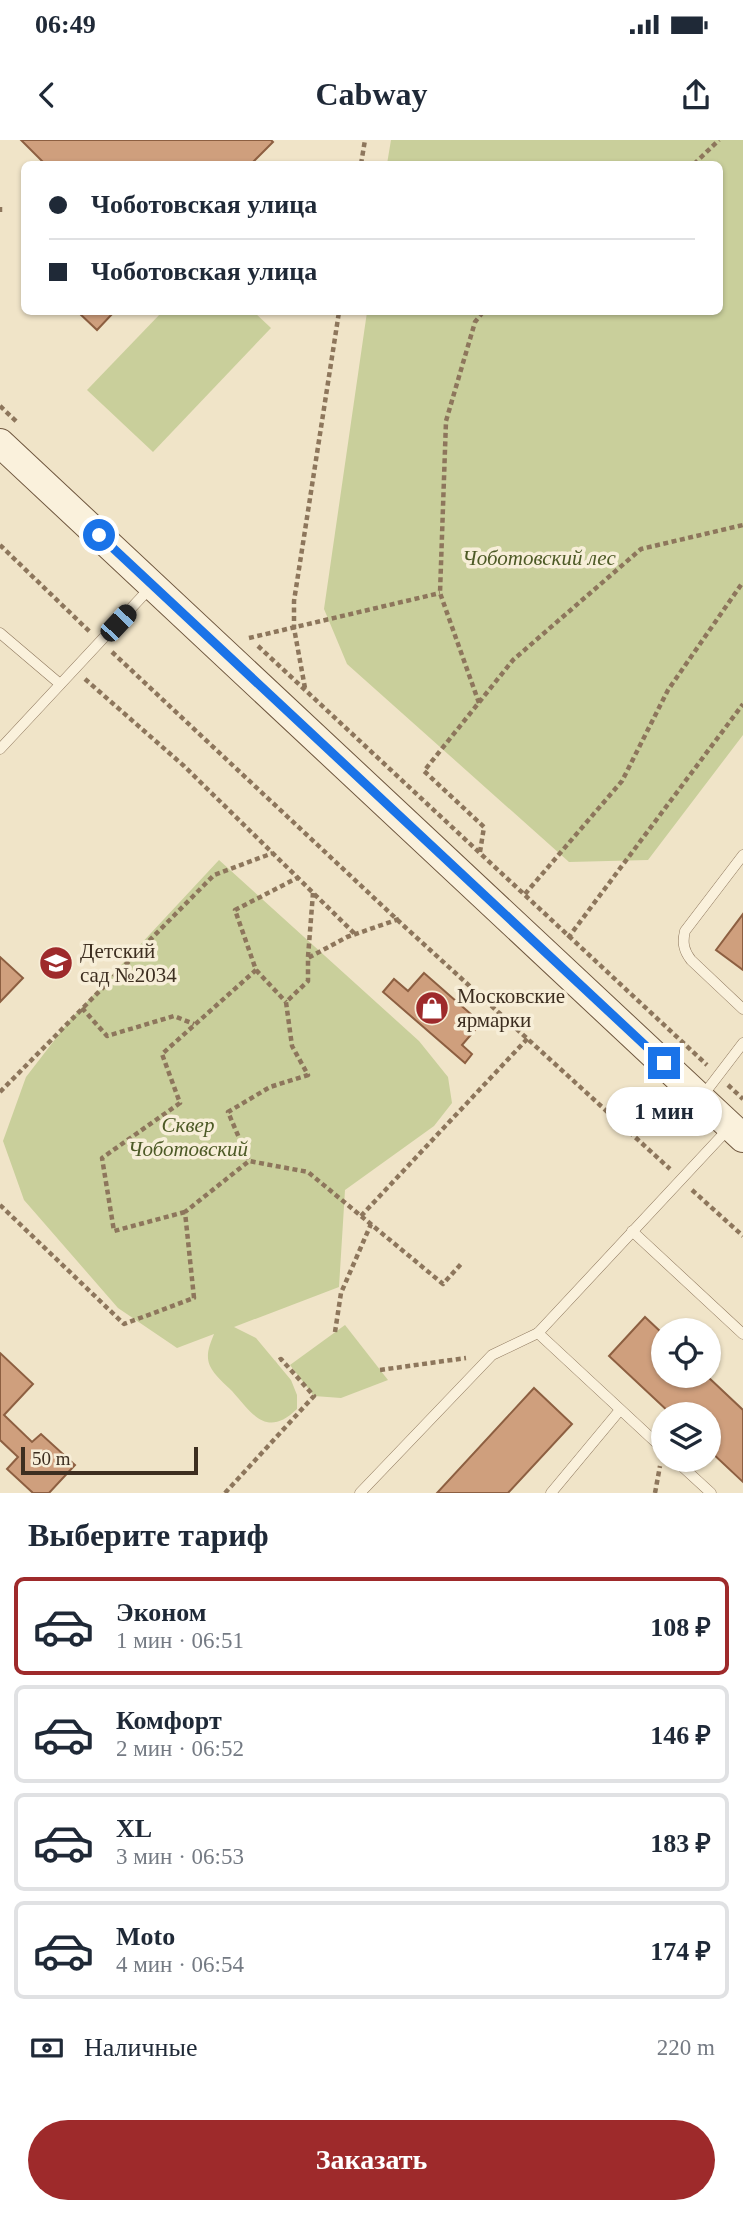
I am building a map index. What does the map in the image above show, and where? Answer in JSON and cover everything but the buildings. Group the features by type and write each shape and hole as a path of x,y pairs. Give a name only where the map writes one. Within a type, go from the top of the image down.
{"main road":[{"path":"0,443 737,1132"}],"lane":[{"path":"0,749 154,585"},
{"path":"0,633 60,684"},
{"path":"743,855 685,931 683,939 686,953 691,960 743,1009"},
{"path":"701,1098 743,1043"},
{"path":"360,1493 492,1355 538,1333 681,1179 737,1132"},
{"path":"632,1231 743,1334"},
{"path":"538,1333 651,1438"},
{"path":"551,1493 620,1410"},
{"path":"688,1472 711,1493"}],"path":[{"path":"362,161 365,140"},
{"path":"697,161 719,140"},
{"path":"0,207 0,213"},
{"path":"306,690 294,628 294,601 339,315"},
{"path":"478,703 440,593 446,421 475,322 481,315"},
{"path":"0,406 27,431"},
{"path":"480,852 484,827 424,771 478,703 513,660 641,549 743,525"},
{"path":"0,545 101,642 743,1236"},
{"path":"525,894 622,781 668,690 743,583"},
{"path":"249,638 440,593"},
{"path":"239,629 743,1099"},
{"path":"74,670 184,766 250,834 299,877 355,934"},
{"path":"552,958 743,704"},
{"path":"0,1092 214,875 273,853"},
{"path":"248,1161 228,1112 270,1087 308,1074 292,1046 286,1002 256,970 235,910 299,877"},
{"path":"286,1002 308,981 313,892"},
{"path":"308,958 355,934 400,919"},
{"path":"256,970 162,1054 180,1102 102,1158 114,1231 185,1212 248,1161 308,1172 443,1284 461,1264"},
{"path":"82,1008 107,1036 174,1016 195,1025"},
{"path":"361,1216 528,1038"},
{"path":"0,1205 124,1324 194,1298 185,1212"},
{"path":"335,1332 341,1293 371,1224"},
{"path":"380,1370 492,1355"},
{"path":"225,1493 314,1396 281,1359 276,1362"},
{"path":"655,1493 659,1472"}],"green space":[{"name":"Чоботовский лес","path":"391,140 743,140 743,735 648,860 569,862 347,664 324,609 367,315 723,315 723,161 388,161"},
{"path":"159,315 257,315 271,328 153,452 87,390"},
{"name":"Сквер Чоботовский","path":"219,860 419,1041 448,1077 452,1103 434,1126 345,1190 339,1287 234,1327 256,1338 291,1380 297,1395 297,1409 277,1422 261,1420 254,1415 214,1373 208,1357 214,1334 177,1348 118,1308 24,1200 3,1141 26,1077 70,1020"},
{"path":"345,1325 388,1380 341,1398 314,1396 290,1365"}],"place":[{"name":"Детский сад №2034","path":"56,963"},
{"name":"Московские ярмарки","path":"432,1008"}],"route":[{"path":"99,535 664,1063"}]}
